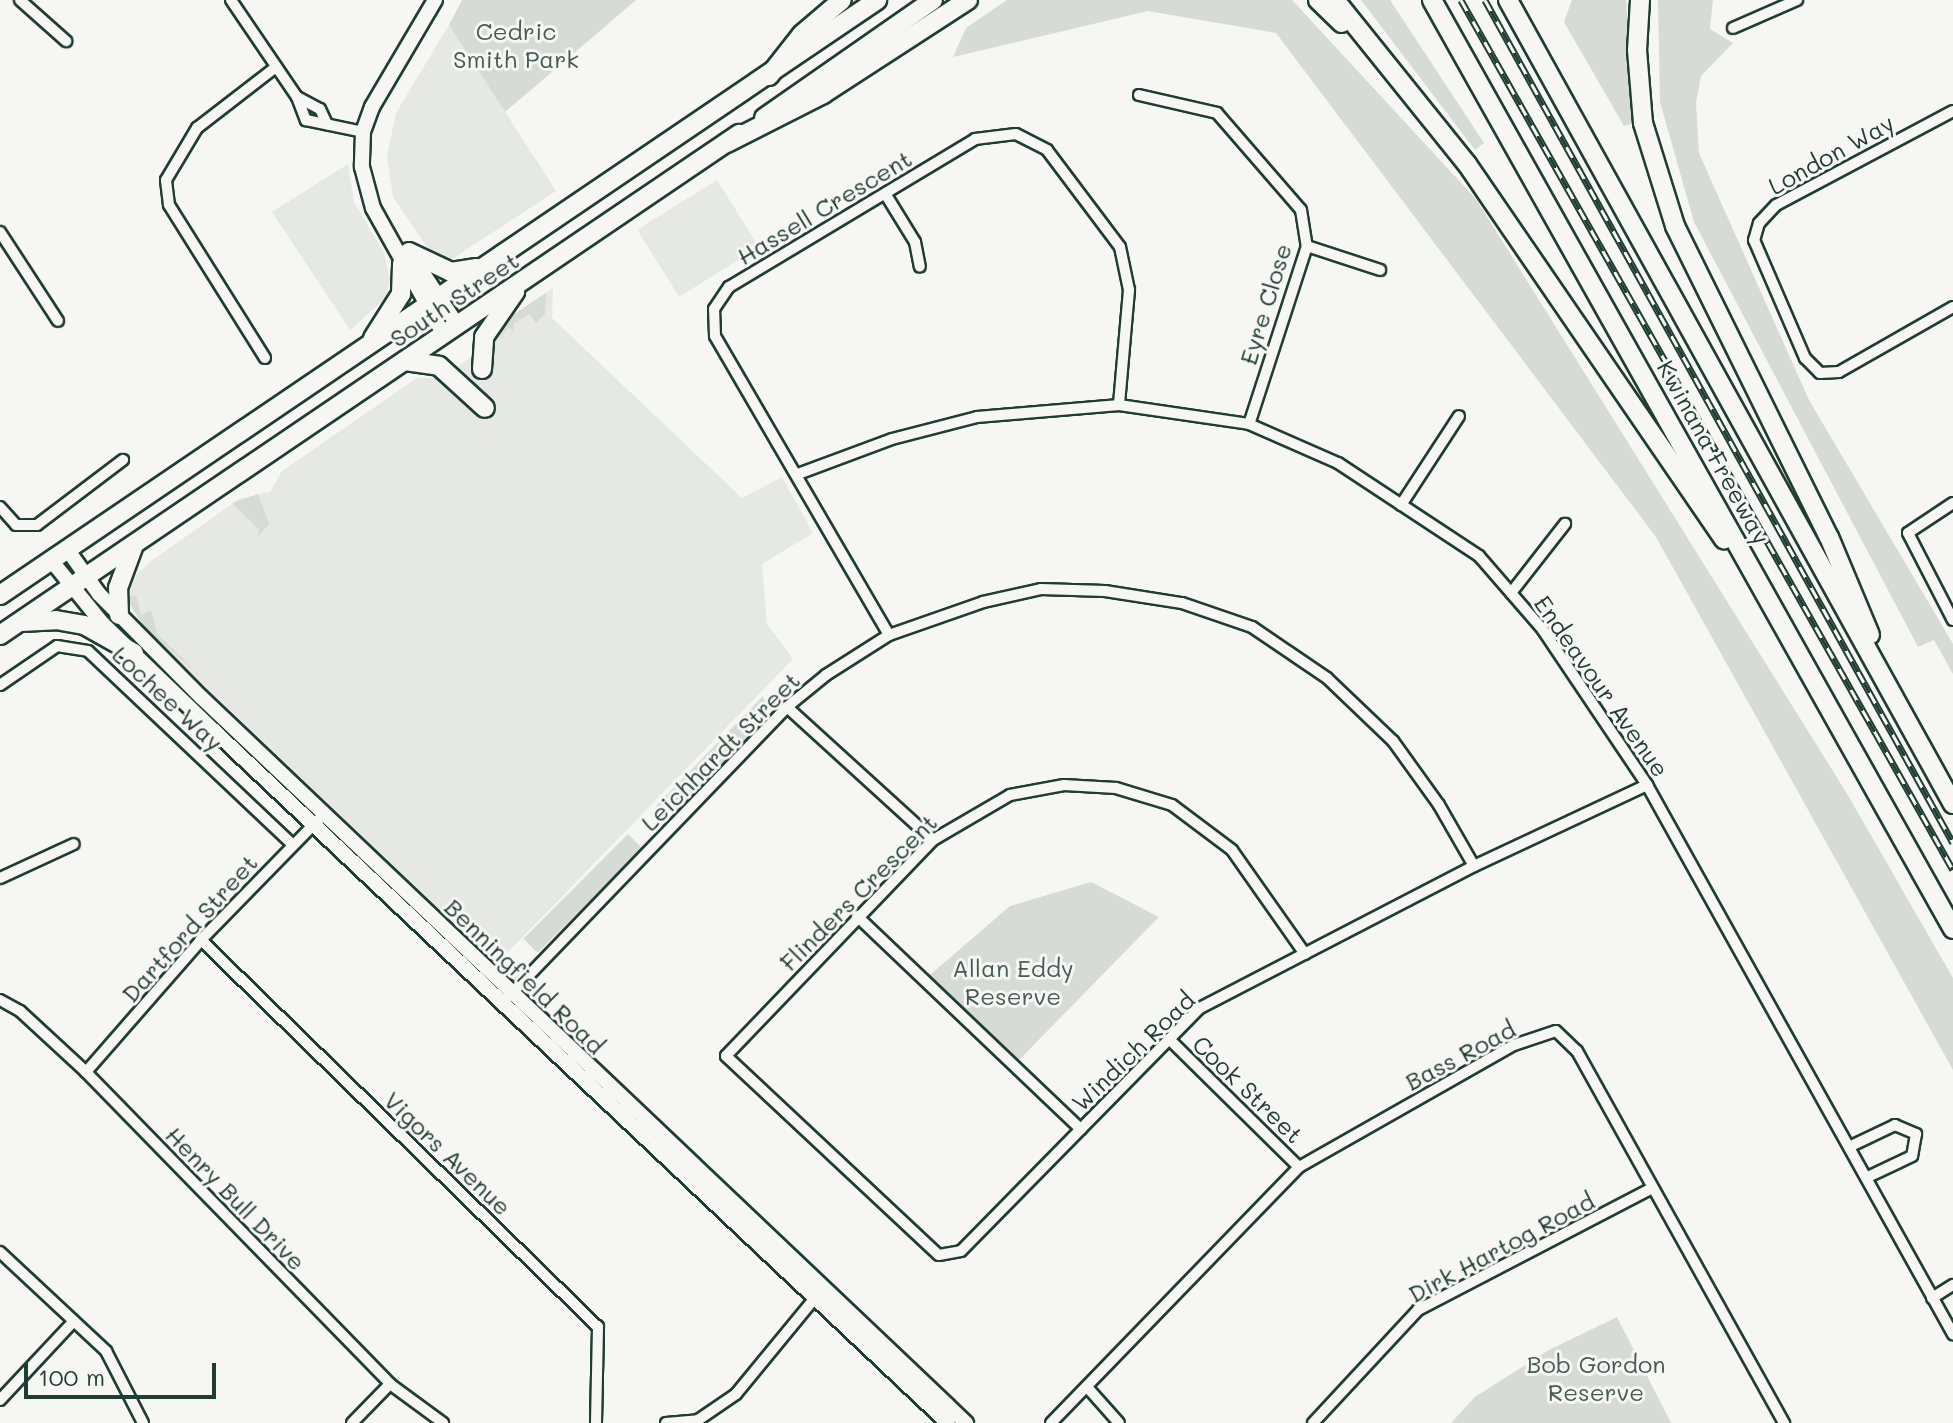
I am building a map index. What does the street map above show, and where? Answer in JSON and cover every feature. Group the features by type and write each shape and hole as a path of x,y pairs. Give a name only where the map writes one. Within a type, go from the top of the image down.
{"highway":[{"path":"769,76 802,34 842,0"},
{"name":"South Street","path":"0,595 877,0"},
{"name":"South Street","path":"0,635 933,0"},
{"path":"727,143 823,94 968,0"},
{"path":"1318,0 1386,68"},
{"path":"1335,0 1511,225 1607,376 1779,616"},
{"name":"Kwinana Freeway","path":"1432,0 1953,929"},
{"name":"Kwinana Freeway","path":"1508,0 1953,804"},
{"path":"1640,0 1643,123 1675,226 1829,537 1901,712"},
{"path":"630,169 648,175 651,194"},
{"path":"366,347 401,294 405,258 457,273 491,263"},
{"path":"482,369 484,337 524,281"},
{"path":"405,361 439,366 485,408"},
{"path":"119,615 118,588 134,545"},
{"path":"20,622 56,620 84,625 134,653"}],"main road":[{"path":"435,0 383,86 363,132 366,187 392,240 451,330"},
{"name":"Benningfield Road","path":"67,549 79,582 134,653 319,819"},
{"name":"Benningfield Road","path":"51,560 119,615 319,819 948,1423"},
{"name":"Benningfield Road","path":"818,1295 966,1423"}],"street":[{"path":"20,0 66,41"},
{"path":"231,0 297,97 306,120 363,132"},
{"path":"1733,28 1797,0"},
{"path":"265,358 169,205 166,180 197,128 276,67"},
{"name":"Eyre Close","path":"1139,95 1217,113 1301,210 1307,246 1249,424"},
{"path":"297,97 320,109 327,124"},
{"name":"London Way","path":"1953,111 1776,205 1759,223 1754,240 1805,358 1820,373 1839,372 1953,307"},
{"name":"Hassell Crescent","path":"889,635 715,336 714,309 729,287 975,139 1016,134 1047,150 1120,247 1127,267 1119,405"},
{"path":"886,195 915,242 920,267"},
{"path":"0,232 58,321"},
{"path":"1307,246 1380,270"},
{"name":"Endeavour Avenue","path":"798,474 892,439 977,417 1119,405 1249,424 1338,463 1479,556 1543,630 1647,785 1952,1329"},
{"path":"1401,505 1459,416"},
{"path":"0,507 13,523 26,526 77,499 123,460"},
{"path":"1953,503 1908,533 1953,620"},
{"path":"1511,593 1565,524"},
{"name":"Leichhardt Street","path":"506,999 787,707 889,635 983,602 1041,589 1105,591 1182,603 1252,627 1327,678 1393,741 1439,805 1474,866"},
{"name":"Lochee Way","path":"0,685 57,646 88,651 293,845"},
{"path":"787,707 933,840"},
{"name":"Flinders Crescent","path":"726,1056 933,840 1010,795 1064,785 1116,788 1172,805 1232,850 1305,954"},
{"name":"Windich Road","path":"726,1056 939,1255 961,1251 1200,1008 1474,866 1647,785"},
{"name":"Dartford Street","path":"86,1072 201,940 319,819"},
{"path":"0,878 74,844"},
{"path":"857,916 1081,1129"},
{"name":"Vigors Avenue","path":"201,940 598,1327 596,1423"},
{"name":"Henry Bull Drive","path":"0,1000 20,1011 86,1072 390,1384 443,1423"},
{"name":"Bass Road","path":"1051,1423 1299,1167 1514,1045 1556,1031 1577,1051 1652,1188 1754,1362 1784,1423"},
{"name":"Cook Street","path":"1169,1039 1299,1167"},
{"path":"1851,1146 1895,1125 1916,1134 1912,1156 1868,1177"},
{"name":"Dirk Hartog Road","path":"1313,1423 1418,1310 1652,1188"},
{"path":"0,1252 106,1351 143,1423"},
{"path":"1932,1298 1953,1285"},
{"path":"666,1423 700,1422 736,1394 818,1295"},
{"path":"0,1400 74,1321"},
{"path":"352,1423 390,1384"},
{"path":"1087,1387 1119,1423"}],"shaded area":[{"path":"449,25 556,191 452,259 429,250 393,197 387,156 396,113"},
{"path":"348,164 354,202 384,253 390,281 386,298 350,330 272,212"},
{"path":"717,180 759,247 679,297 637,230"},
{"path":"553,288 552,318 742,498 782,477 813,533 762,564 767,624 793,659 504,956 490,957 150,634 132,609 129,592 136,575 154,559 239,499 270,492 282,471 417,378 441,378 487,346 507,319"}],"green space":[{"name":"Cedric Smith Park","path":"462,0 636,0 505,112 449,25"},
{"path":"1007,0 1292,0 1476,199 1846,792 1953,978 1953,1070 1656,537 1276,33 1148,11 953,57 966,28"},
{"path":"1361,0 1390,0 1484,143 1475,150"},
{"path":"1572,0 1626,0 1635,123 1624,126 1564,22"},
{"path":"1658,0 1713,0 1710,29 1733,43 1701,76 1696,103 1699,153 1809,400 1953,644 1953,674 1934,640 1918,647 1694,222 1660,102"},
{"path":"546,293 545,314 536,323 529,314 513,324 515,333 509,327 496,341 507,319"},
{"path":"258,494 269,524 258,537 259,529 232,503"},
{"path":"136,595 141,615 151,610 157,633 198,674 143,626 130,604 130,597"},
{"path":"763,696 769,715 676,812 668,814 656,806"},
{"path":"628,834 642,848 537,953 523,939"},
{"name":"Allan Eddy Reserve","path":"1091,882 1159,917 1014,1065 924,980 1010,906"},
{"name":"Bob Gordon Reserve","path":"1617,1317 1671,1423 1451,1423 1475,1397 1549,1350"}],"railway":[{"path":"1461,0 1953,870"},
{"path":"1485,0 1953,843"}]}
